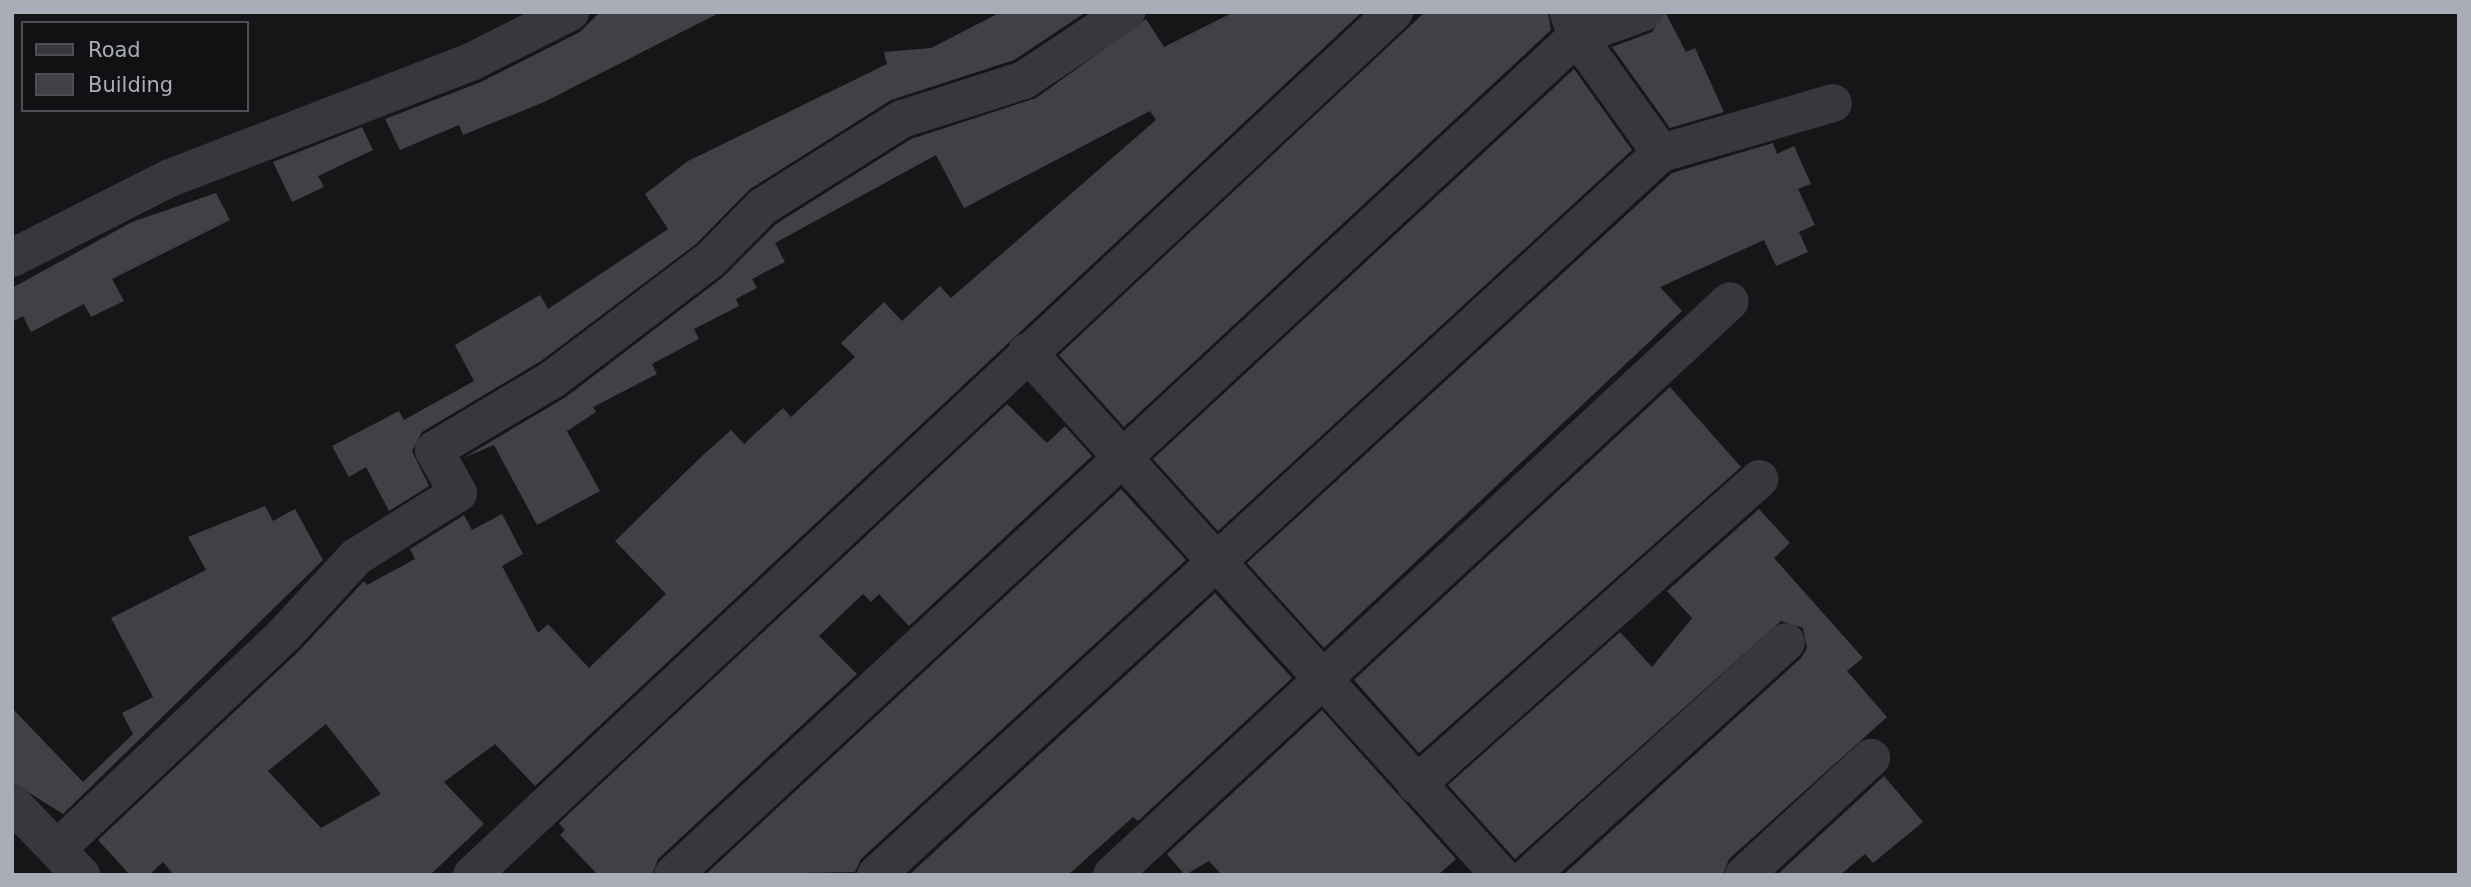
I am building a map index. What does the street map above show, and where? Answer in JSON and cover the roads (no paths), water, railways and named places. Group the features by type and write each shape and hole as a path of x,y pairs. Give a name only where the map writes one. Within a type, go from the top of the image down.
{"street":[{"path":"12,258 170,178 471,62 570,12"},
{"path":"39,838 274,645 356,557 458,493 434,450 553,379 710,260 762,207 902,119 1024,80 1126,12"},
{"path":"472,875 1027,352 1394,12"},
{"path":"673,875 1124,456 1573,24 1644,12"},
{"path":"1573,24 1661,153"},
{"path":"876,875 1661,153 1833,103"},
{"path":"1112,875 1326,682 1730,301"},
{"path":"1027,352 1124,456 1214,565 1326,682 1416,785 1500,875"},
{"path":"1416,785 1759,479"},
{"path":"1530,875 1786,642"},
{"path":"1744,875 1871,758"}]}
